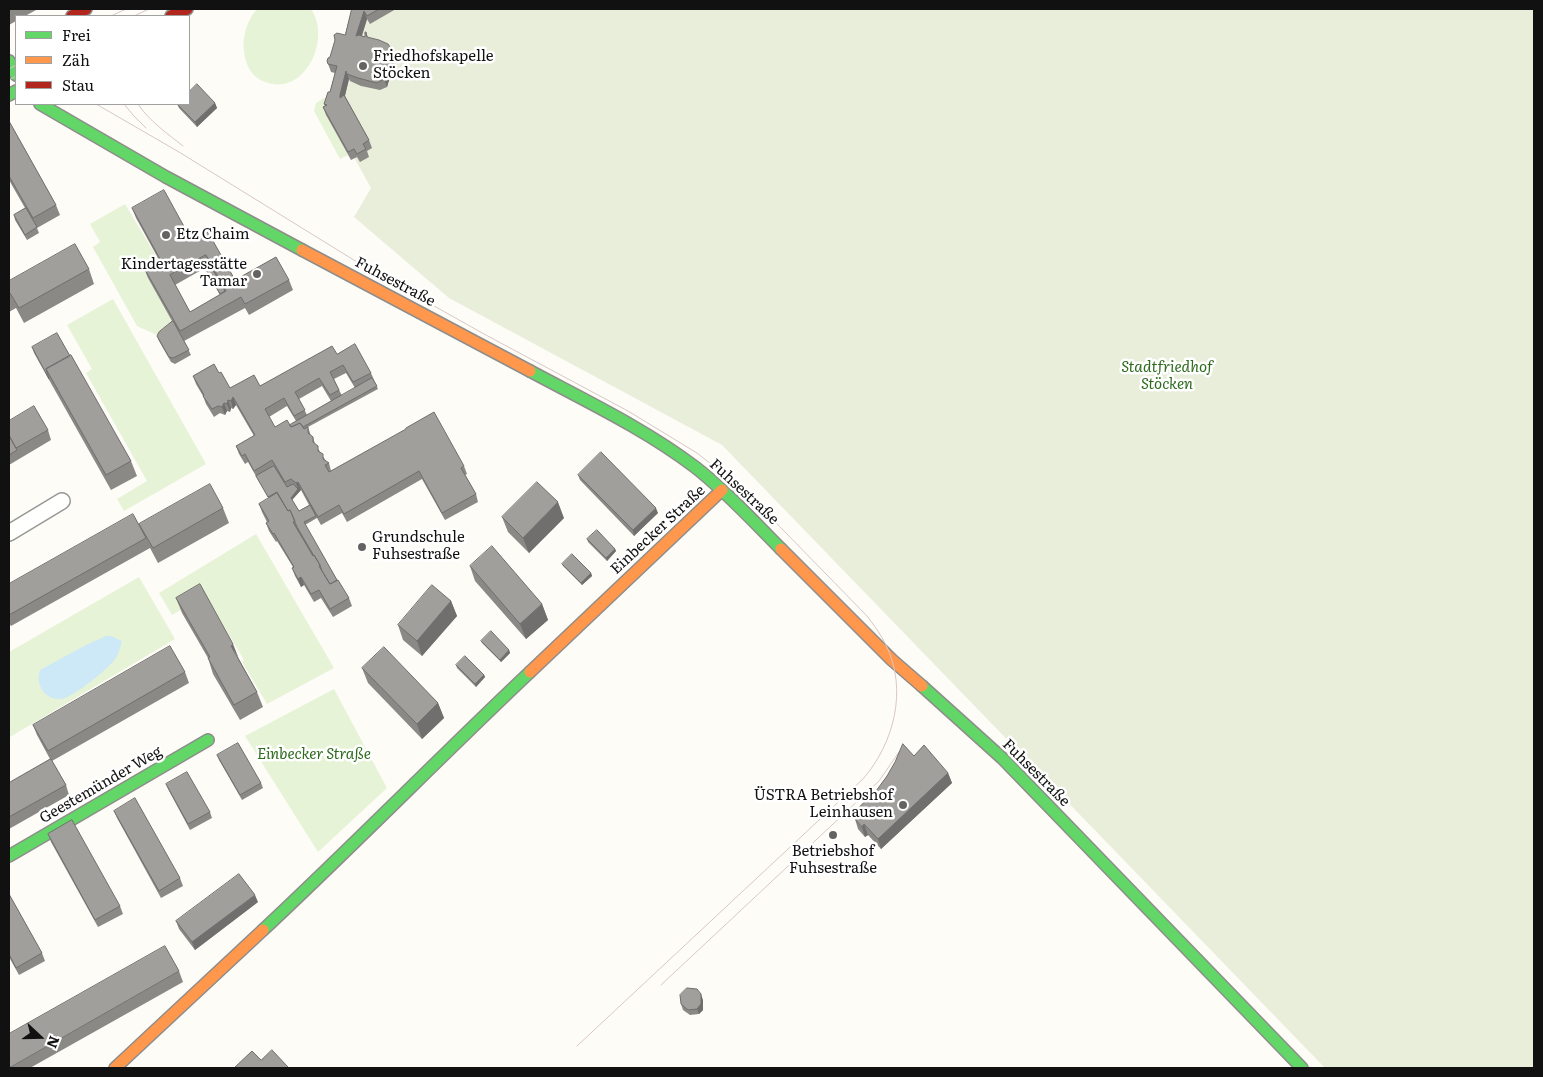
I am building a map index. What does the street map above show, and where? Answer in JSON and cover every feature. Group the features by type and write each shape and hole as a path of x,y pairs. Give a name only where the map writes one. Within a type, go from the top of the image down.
{"street":[{"path":"74,15 86,9"},
{"path":"173,15 187,9"},
{"path":"9,60 15,73"},
{"name":"Fuhsestraße","path":"42,105 166,177 658,441 695,467 722,490 892,660 1002,758 1302,1068"},
{"name":"Einbecker Straße","path":"115,1068 324,873 466,734 722,490"},
{"path":"9,533 62,501"},
{"name":"Geestemünder Weg","path":"9,856 208,740"}],"green space":[{"path":"257,9 311,9 317,21 316,49 311,62 303,73 292,81 279,84 265,82 256,77 248,66 244,52 245,35 250,18"},
{"name":"Stadtfriedhof Stöcken","path":"358,9 1534,9 1534,1068 1325,1068 722,445 449,298 354,217 371,188 329,112"},
{"path":"324,98 331,100 326,115 348,155 340,159 314,111 316,103"},
{"path":"125,204 164,269 148,278 175,326 161,337 137,326 93,247 100,242 90,224"},
{"path":"113,299 206,464 124,511 117,499 147,481 86,373 92,369 67,325"},
{"path":"256,534 334,668 267,704 242,662 244,660 206,596 172,615 159,593"},
{"path":"139,577 175,639 10,737 9,652"},
{"name":"Einbecker Straße","path":"334,689 387,788 318,852 245,736"}],"water":[{"path":"106,636 122,641 116,657 106,669 65,698 52,698 42,690 39,682 40,670"}],"building":[{"path":"352,9 379,9 367,16 364,11 356,36 365,37 366,32 367,37 388,44 392,50 390,57 393,62 391,70 386,72 384,79 377,83 347,74 346,71 340,98 344,95 369,140 363,144 366,149 357,154 354,149 348,152 323,107 327,105 324,104 328,92 330,92 337,66 328,64 327,61 335,40 334,35 337,33 345,35"},
{"path":"197,84 215,103 195,122 178,105 190,105 190,91"},
{"path":"9,121 56,205 33,218 9,176"},
{"path":"164,190 192,241 208,232 235,280 276,257 289,280 245,304 241,297 180,331 144,268 160,259 132,208","holes":["206,255 226,291 190,312 170,275"]},
{"path":"26,208 37,227 25,235 14,215"},
{"path":"75,244 89,269 19,308 9,294 9,281"},
{"path":"209,263 225,291 220,294 204,266"},
{"path":"173,321 189,350 173,358 169,357 157,336 159,332"},
{"path":"57,333 70,356 46,369 49,379 32,347"},
{"path":"355,344 371,373 353,382 343,365 330,372 339,390 330,395 319,378 295,392 305,410 294,416 284,398 265,409 275,427 287,420 291,427 300,423 304,429 308,427 308,433 313,437 313,442 318,446 318,451 323,454 323,459 329,463 325,465 329,472 434,412 464,466 461,468 476,494 442,513 419,471 344,514 339,505 318,517 298,482 296,483 291,479 285,482 272,460 254,471 245,454 242,456 236,446 255,435 233,397 231,401 228,400 227,404 224,403 222,407 218,406 212,409 193,376 214,364 230,388 254,375 260,386 332,346 337,354"},
{"path":"71,355 131,461 106,475 46,369"},
{"path":"372,378 377,386 303,427 300,423 291,427 290,425"},
{"path":"34,406 48,430 16,448 9,435 9,421"},
{"path":"9,436 17,450 9,455"},
{"path":"601,452 656,508 633,530 578,475"},
{"path":"274,466 287,487 293,484 298,489 291,498 299,511 310,505 316,516 304,522 337,580 330,584 297,527 290,510 288,511 277,492 268,497 256,476"},
{"path":"537,482 558,502 523,538 502,517"},
{"path":"210,484 223,508 153,548 139,524"},
{"path":"277,493 288,511 290,510 295,521 293,522 330,584 338,580 349,598 330,609 319,590 311,594 301,577 298,579 292,568 294,567 266,523 269,521 259,504"},
{"path":"133,514 146,538 9,615 9,584"},
{"path":"597,530 615,549 606,558 587,539"},
{"path":"492,546 542,604 520,624 470,566"},
{"path":"572,554 591,573 581,583 562,564"},
{"path":"200,584 233,644 231,646 257,692 234,705 208,658 210,657 176,598"},
{"path":"432,585 451,601 417,641 398,625"},
{"path":"491,631 509,650 500,660 481,641"},
{"path":"170,646 185,672 48,751 33,725"},
{"path":"384,647 438,703 417,724 362,668"},
{"path":"465,656 484,675 475,684 456,665"},
{"path":"238,743 261,783 240,795 217,755"},
{"name":"ÜSTRA Betriebshof Leinhausen","path":"903,744 914,756 924,745 948,773 878,839 864,824 862,827 855,819 857,817 853,813 876,791 887,776"},
{"path":"51,759 66,785 9,817 9,783"},
{"path":"187,772 210,812 188,824 166,784"},
{"path":"135,798 180,878 159,891 114,811"},
{"path":"72,820 120,906 95,920 48,834"},
{"path":"239,874 255,895 192,942 176,921"},
{"path":"9,894 42,953 16,968 9,954"},
{"path":"165,946 179,971 9,1068 9,1034"},
{"path":"687,988 697,989 701,994 701,1004 697,1009 688,1010 681,1004 680,995"},
{"path":"272,1050 287,1068 234,1068 252,1051 261,1060"}],"tram line":[{"path":"113,15 126,9"},
{"path":"136,15 149,9"},
{"path":"9,69 15,66"},
{"path":"9,80 15,77"},
{"path":"98,105 179,152 370,270 628,411 697,453 745,491 867,616 886,645 893,662 897,698 890,733 874,765 863,779 577,1046"},
{"path":"125,105 146,128"},
{"path":"139,105 153,122 183,146"},
{"path":"661,985 879,781 899,752"}],"traffic: fast":[{"path":"9,61 15,73"},
{"path":"9,95 15,92"},
{"path":"42,105 166,177 302,250"},
{"path":"530,371 615,416 676,453 718,486 781,549"},
{"path":"263,930 530,672"},
{"path":"922,686 1002,758 1302,1068"},
{"path":"9,856 208,740"}],"traffic: slow":[{"path":"302,250 530,371"},
{"path":"530,672 722,490"},
{"path":"781,549 892,660 922,686"},
{"path":"115,1068 263,930"}],"traffic: jam":[{"path":"74,15 86,9"},
{"path":"173,15 187,9"}],"place":[{"name":"Friedhofskapelle Stöcken","path":"363,66"},
{"name":"Etz Chaim","path":"166,235"},
{"name":"Kindertagesstätte Tamar","path":"257,274"},
{"name":"Grundschule Fuhsestraße","path":"362,547"},
{"name":"ÜSTRA Betriebshof Leinhausen","path":"903,805"},
{"name":"Betriebshof Fuhsestraße","path":"833,835"}]}
